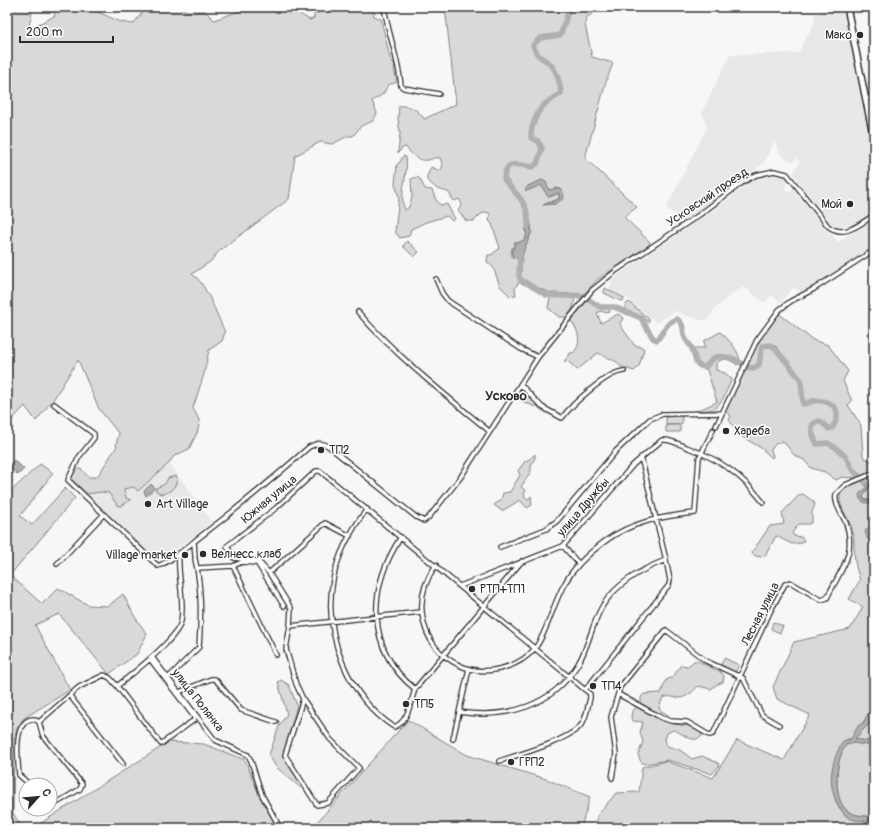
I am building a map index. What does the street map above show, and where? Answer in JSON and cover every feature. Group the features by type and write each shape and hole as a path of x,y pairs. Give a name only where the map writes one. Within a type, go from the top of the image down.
{"main road":[{"path":"847,7 874,140"}],"street":[{"path":"384,7 388,30 399,70 401,86 404,88 440,94"},
{"path":"866,99 874,96"},
{"name":"Усковский проезд","path":"538,357 587,296 617,270 698,215 743,182 761,174 774,171 787,174 828,226 838,232 848,231 874,215"},
{"path":"716,426 747,359 763,330 780,308 819,286 874,250"},
{"path":"54,404 94,434 94,438 79,457 68,480 158,566 194,542 253,496 309,447 316,443 322,443 328,446 416,517 421,520 426,520 460,478 489,431 522,385 538,357 526,352 452,304 444,296 436,279"},
{"path":"358,312 372,328 415,369 489,431"},
{"path":"522,385 542,407 562,418 573,404 584,394 616,372 624,370"},
{"path":"500,547 546,529 557,521 616,451 650,419 663,414 722,413"},
{"path":"436,566 424,587 421,612 430,640 443,655 470,669 489,670 504,667 516,662 535,647 564,583 579,564 604,541 615,534 657,518 695,513 699,458 713,430"},
{"name":"улица Дружбы","path":"460,586 562,546 641,457 662,440 701,452 734,470 747,482 764,502"},
{"path":"585,690 669,585 666,560 657,518 641,457"},
{"name":"Южная улица","path":"303,699 284,755 317,805 328,803 360,768 330,739 303,699 286,654 291,608 269,574 258,561 234,558 227,546 276,508 316,471 320,471 367,509"},
{"name":"Лесная улица","path":"618,694 662,718 687,722 710,735 713,734 741,677 770,612 786,583 790,582 821,600 827,598 849,557 849,535 836,500 836,494 842,486 874,473"},
{"path":"499,761 548,745 576,729 583,722 590,694 568,677 535,647 485,606 460,586 402,537 367,509 350,536 338,562 333,581 333,622 336,642 349,677 370,708 380,718 394,727 399,726 407,715 415,689 485,606 522,561"},
{"path":"57,564 104,514"},
{"path":"269,574 325,523 350,536"},
{"path":"402,537 391,552 382,573 377,593 377,616 384,647 396,670 404,680 415,689"},
{"path":"168,678 199,647 201,616 198,568 195,557 194,542"},
{"path":"562,546 579,564"},
{"path":"117,686 151,658 178,630 182,621 179,553"},
{"path":"459,712 492,715 512,712 538,702 568,677 578,664 585,650 597,617 604,604 617,589 643,569 666,560"},
{"path":"198,568 233,566 242,562 257,563 284,606"},
{"path":"233,566 276,655"},
{"path":"290,626 421,612"},
{"path":"612,778 616,754 610,722 618,694 624,681 666,630 706,661 741,677 745,681 762,715 780,725"},
{"path":"39,722 79,687 104,675 110,678 117,686 161,744 194,720 194,717 151,658"},
{"name":"улица Полянка","path":"151,658 215,740 248,755 262,795 280,828"},
{"path":"453,740 470,669"},
{"path":"179,692 211,679 215,679 241,710 276,722"},
{"path":"70,696 123,764"},
{"path":"21,777 19,775 19,734 22,725 29,720 34,719 39,722 43,736 81,783 80,789 58,802"}],"shaded area":[{"path":"7,7 28,7 32,14 28,29 55,16 54,12 47,7 86,7 121,22 133,24 147,7 177,7 187,11 205,11 214,20 251,7 299,7 301,15 310,20 314,18 314,13 372,7 374,16 381,19 390,58 395,65 394,69 397,82 388,85 383,94 372,101 377,113 373,121 361,126 353,136 348,136 332,144 320,142 295,156 289,199 219,251 211,261 192,274 202,284 211,300 225,332 222,341 209,350 204,374 193,408 200,422 197,433 189,449 174,456 169,463 138,491 134,487 124,489 126,498 131,500 121,506 117,505 109,493 100,492 87,494 71,479 75,469 83,470 88,477 97,477 117,446 116,444 119,434 99,409 78,360 53,400 36,421 25,406 7,425"},
{"path":"445,7 593,7 592,14 586,18 585,24 592,57 613,63 606,82 585,158 637,207 624,217 650,242 649,245 597,280 584,294 550,293 528,283 525,285 519,282 515,288 516,295 510,296 500,286 493,267 487,262 488,255 491,255 500,248 492,224 489,221 490,214 487,212 481,214 474,221 466,221 458,210 462,204 459,199 454,201 448,192 437,189 427,180 431,167 440,171 443,166 440,158 421,160 413,155 406,147 402,148 398,153 400,133 398,119 399,106 407,106 414,109 420,113 424,119 456,104","holes":["542,180 549,190 564,194 555,204 545,204 559,199 559,193 550,197 542,185 528,186","530,219 532,232 523,251 521,261 512,254 512,248 514,249 515,242 519,243 527,236 525,231"]},
{"path":"822,7 843,7 874,156 874,213 850,228 846,225 839,229 829,224 794,176 793,172 800,162 796,158 793,162 781,156 774,141 764,163 684,222 666,208 707,127 702,112 730,55 798,53 814,23 815,14 820,12"},
{"path":"403,156 406,157 407,163 403,191 403,204 405,210 409,207 412,197 411,179 417,177 420,179 425,189 432,190 440,205 447,204 455,219 452,221 447,216 426,222 411,229 409,236 400,238 395,232 399,197 395,184 397,164"},
{"path":"774,173 785,175 790,180 784,188 789,192 795,187 804,201 838,242 874,219 874,247 802,293 793,287 781,302 771,295 765,303 744,287 732,294 714,310 707,320 699,320 675,311 657,323 629,300 610,289 612,279 719,206 752,180"},
{"path":"542,180 546,182 549,190 557,188 562,190 564,198 555,204 543,205 559,199 559,193 548,197 541,185 527,191 525,190 528,186"},
{"path":"530,218 531,231 524,249 522,261 512,257 512,248 514,248 515,241 517,243 526,239 527,221"},
{"path":"407,241 419,252 414,257 403,246"},
{"path":"605,288 624,298 624,300 621,301 604,293"},
{"path":"550,297 575,298 573,308 567,317 559,317 548,308"},
{"path":"587,301 592,305 609,308 610,312 607,313 601,311 597,313 601,323 618,314 624,318 620,323 622,327 634,345 644,349 639,366 634,371 621,367 617,362 598,353 577,370 569,362 564,361 570,353 573,353 576,349 579,341 576,328 571,321"},
{"path":"629,302 649,319 649,322 625,309 626,304"},
{"path":"778,313 813,340 828,345 848,371 843,381 852,401 848,405 861,425 863,455 864,458 874,462 874,471 859,477 842,477 836,480 825,472 811,468 804,460 794,455 783,441 775,444 771,450 773,456 772,458 761,448 736,433 736,430 729,420 731,416 725,411 748,360"},
{"path":"720,332 727,338 736,350 740,363 737,365 732,361 724,359 716,363 716,370 725,373 732,379 723,399 715,409 694,412 717,402 707,370 697,361 694,348 705,348 704,341"},
{"path":"523,388 536,404 535,407 516,398"},
{"path":"682,416 682,424 666,425 666,417"},
{"path":"666,425 680,425 680,432 666,432"},
{"path":"535,454 531,471 521,487 526,491 524,494 525,498 529,499 531,496 532,505 527,508 520,500 502,511 494,505 501,500 503,493 510,492 520,475 518,471 525,461 530,459"},
{"path":"14,460 24,469 18,475 8,466"},
{"name":"Art Village","path":"147,461 169,463 212,522 173,552 174,554 159,563 87,496"},
{"path":"40,464 53,473 20,516 32,525 65,488 75,498 10,575 42,604 58,588 88,605 108,606 123,594 135,617 147,634 137,654 109,674 59,614 35,625 70,690 24,718 17,728 14,741 13,813 22,828 7,828 7,495"},
{"path":"874,475 874,499 865,500 863,496 870,486 865,479"},
{"path":"175,476 177,477 176,484 170,491 161,494 156,491 156,488 165,484 168,478"},
{"path":"865,479 870,486 863,496 863,499 867,501 874,499 874,501 868,503 865,503 860,499 859,494 867,488 862,480"},
{"path":"862,480 867,488 862,492 860,499 869,503 874,501 874,523 867,538 874,546 874,707 851,739 847,739 838,752 835,764 834,796 841,810 846,814 854,818 874,821 874,828 597,828 597,816 616,793 639,792 642,767 666,761 713,778 737,740 784,760 810,715 777,699 773,687 794,642 850,629 863,607 849,599 860,580 854,558 854,539 852,527 840,500 843,490"},
{"path":"151,484 155,488 146,496 144,491"},
{"path":"803,494 814,502 815,505 812,512 812,522 809,524 799,524 792,533 794,536 801,537 804,540 802,543 792,544 776,536 765,556 760,557 753,555 752,552 770,526 784,524 782,513 799,495"},
{"path":"874,523 872,537 874,539 874,546 867,538 865,531"},
{"path":"773,622 783,626 780,633 771,629"},
{"path":"724,658 739,665 735,673 721,665"},
{"path":"694,661 698,661 722,673 724,676 723,682 711,689 698,686 690,694 682,698 663,698 659,707 660,710 668,715 674,724 689,726 701,733 702,736 691,739 673,730 667,733 665,740 667,746 680,750 692,759 702,756 718,763 719,766 712,774 668,760 644,764 641,762 638,755 643,742 640,732 643,722 633,721 631,718 632,711 641,704 641,697 644,694 661,693 666,680 673,677 681,665 688,666"},
{"path":"281,680 289,685 297,705 283,756 302,786 301,788 276,767 269,755 279,726 287,714 278,682"},
{"path":"874,707 874,721 855,739 874,742 874,746 854,743 846,745 839,760 837,780 838,790 840,800 844,807 849,812 861,816 874,817 874,821 855,820 844,815 835,798 831,781 833,765 835,757 843,741 851,739 858,726 864,722 867,715"},
{"path":"408,720 467,755 546,779 590,797 581,828 312,828"},
{"path":"874,721 874,742 855,739 867,726"},
{"path":"169,742 204,744 245,760 261,799 278,828 33,828 50,817 58,817 58,812"},
{"path":"854,743 874,746 874,817 849,812 840,800 837,780 839,760 846,745"}],"waterway":[{"path":"528,227 528,218 525,205 504,179 505,172 507,168 513,164 532,167 537,164 542,148 538,141 531,138 534,121 538,112 543,106 561,93 558,78 554,69 537,53 533,45 540,38 560,35 570,7"},
{"path":"520,255 520,279 546,295 585,297 600,307 614,307 641,318 653,338 657,340 667,325 677,319 682,325 685,338 698,365 705,367 715,357 727,357 734,359 750,368 754,368 759,364 762,346 770,345 775,348 801,380 803,404 813,401 821,401 832,405 837,412 832,428 829,429 820,421 813,425 812,430 817,444 828,443 836,448 846,457 852,469 865,482"}],"place":[{"name":"Мако","path":"860,35"},
{"name":"Мой","path":"850,204"},
{"name":"Хареба","path":"726,431"},
{"name":"ТП2","path":"321,450"},
{"name":"Art Village","path":"148,504"},
{"name":"Велнесс клаб","path":"203,554"},
{"name":"Village market","path":"185,555"},
{"name":"РТП+ТП1","path":"472,589"},
{"name":"ТП4","path":"593,686"},
{"name":"ТП5","path":"406,704"},
{"name":"ГРП2","path":"511,762"}],"district":[{"name":"Усково","path":"506,395"}]}
